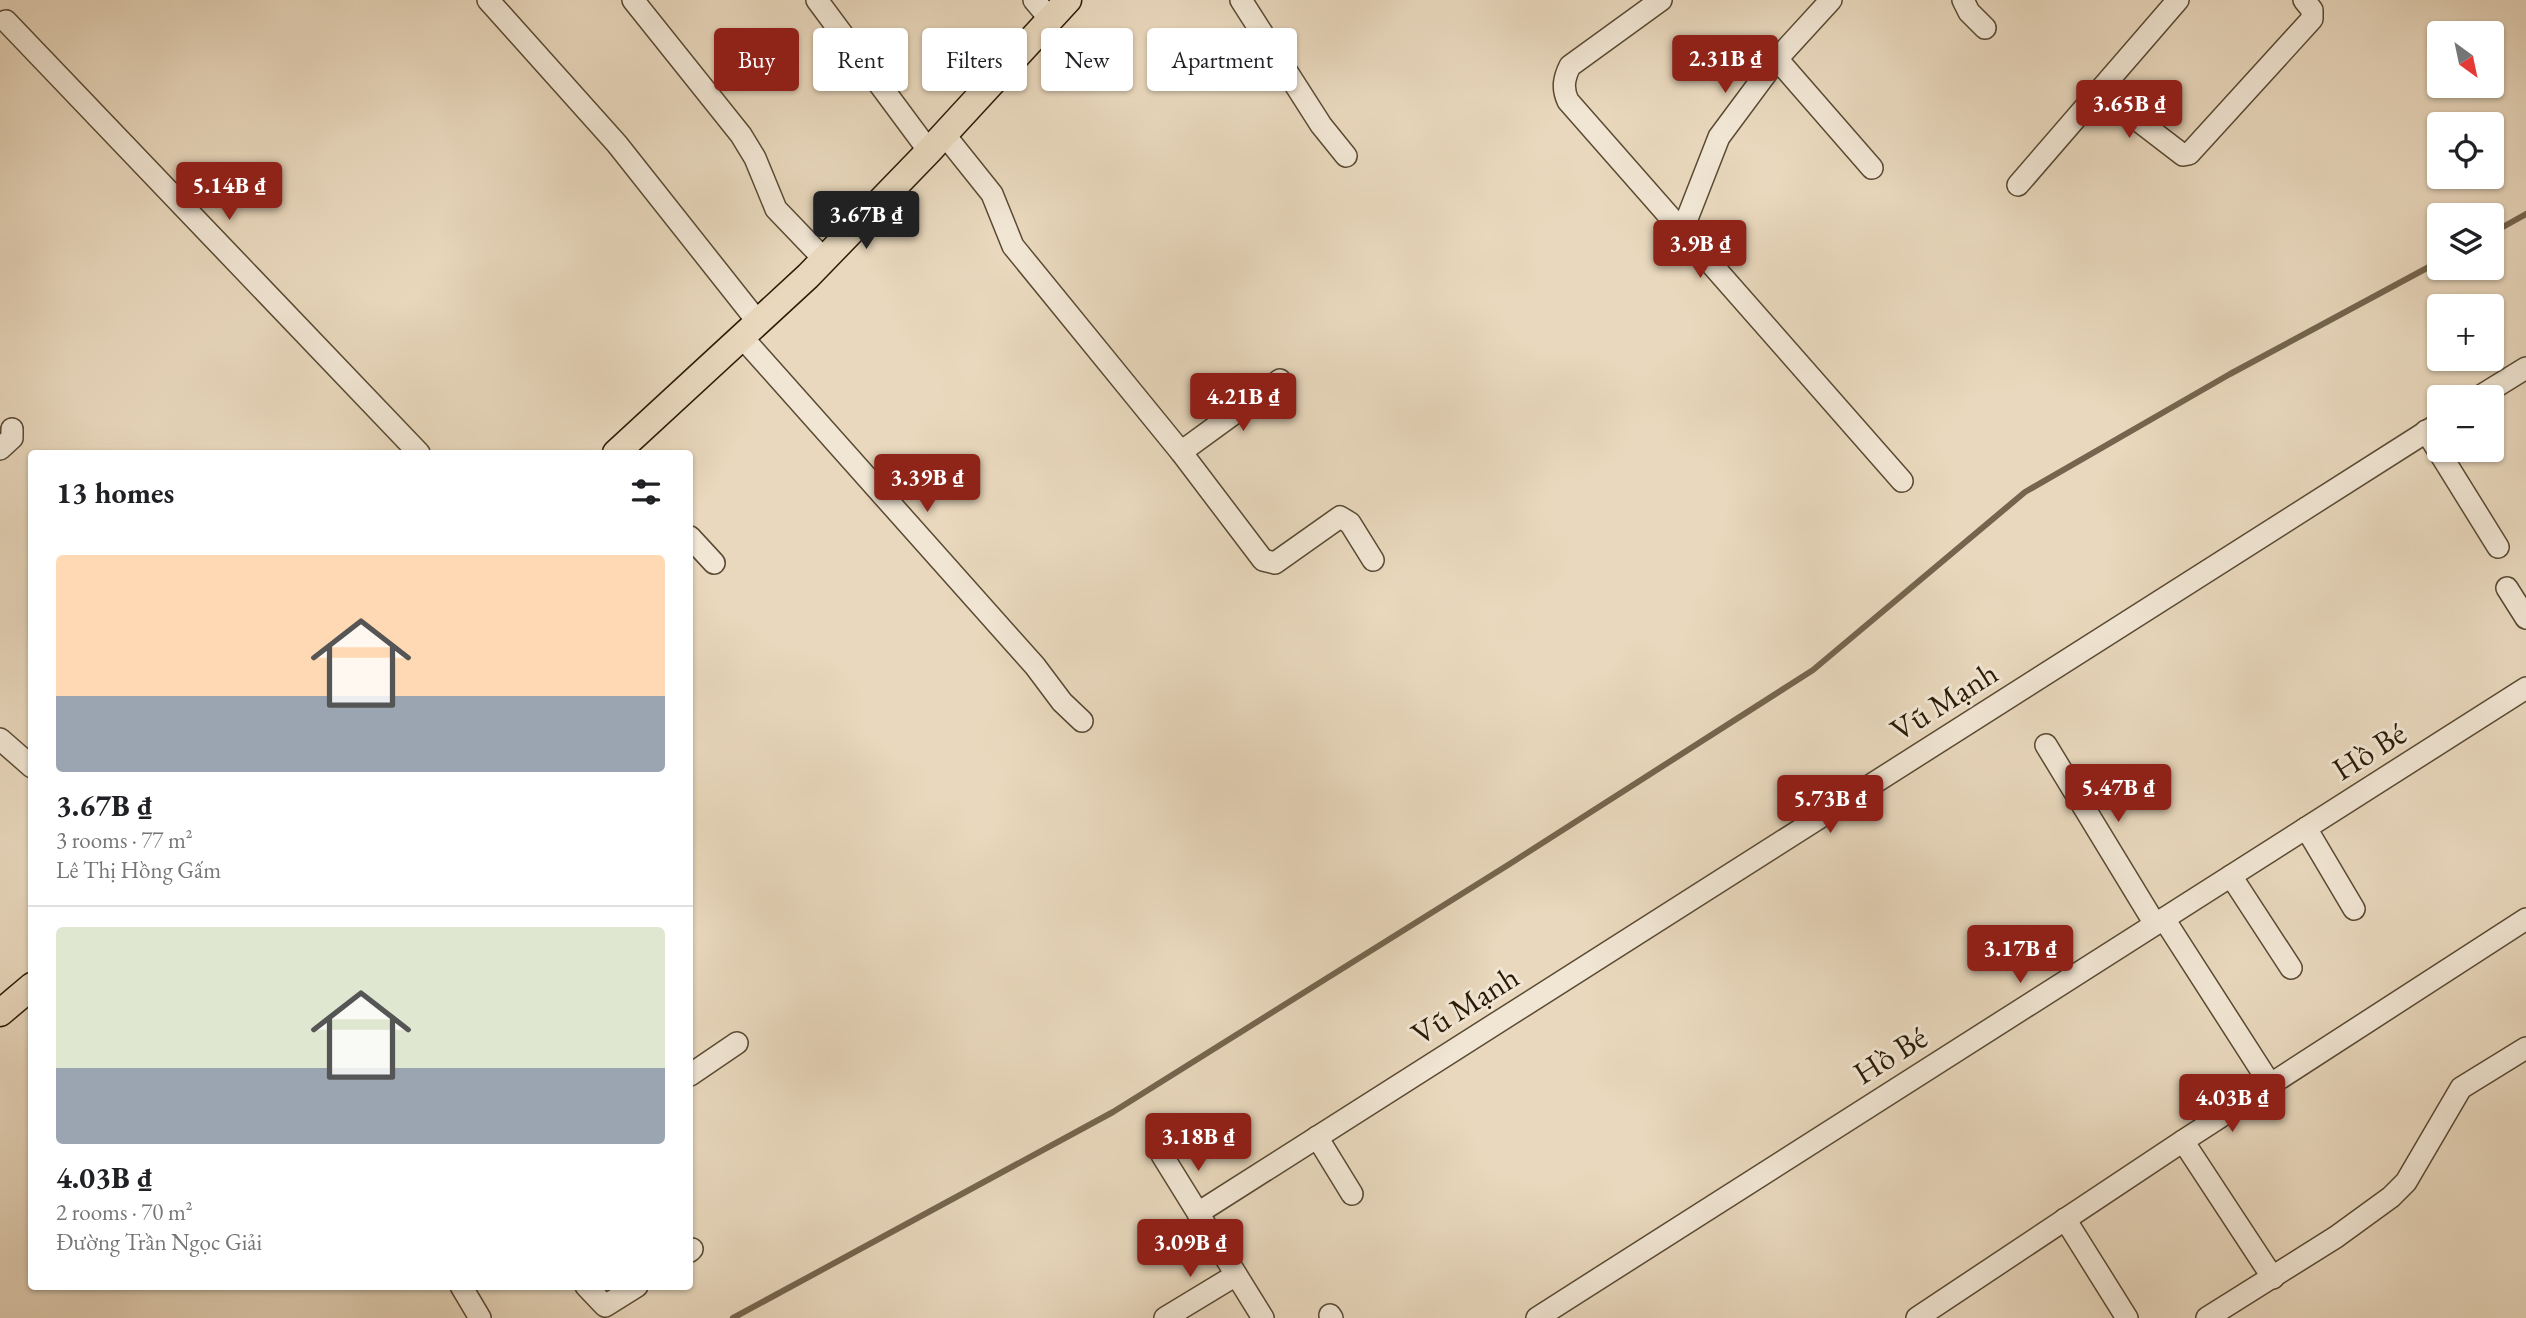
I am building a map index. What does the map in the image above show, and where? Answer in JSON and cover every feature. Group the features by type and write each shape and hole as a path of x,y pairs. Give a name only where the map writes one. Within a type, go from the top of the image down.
{"main road":[{"path":"619,450 824,259 936,142 1050,6"},
{"path":"0,1013 28,989"}],"street":[{"path":"488,0 617,144 750,329 1082,722"},
{"path":"817,0 936,142 998,204 1013,246 1268,563 1275,563 1340,517 1350,523 1373,560"},
{"path":"1241,0 1321,125 1346,156"},
{"path":"1661,0 1570,66 1565,75 1564,93 1568,101 1902,481"},
{"path":"1683,229 1719,137 1777,59 1831,0"},
{"path":"1963,0 1969,12 1985,28"},
{"path":"2018,185 2178,0"},
{"path":"2101,92 2183,155 2189,154 2312,19 2312,10 2304,0"},
{"path":"641,3 741,135 755,158 776,209 824,259"},
{"path":"6,21 416,450"},
{"path":"1777,59 1872,168"},
{"path":"2498,385 2526,368"},
{"path":"1181,452 1280,380"},
{"path":"0,449 12,438 12,429"},
{"name":"Vũ Mạnh","path":"1198,1213 2427,431"},
{"path":"2452,462 2498,547"},
{"path":"693,540 713,563"},
{"path":"2507,588 2526,618"},
{"name":"Hồ Bé","path":"1536,1318 2526,688"},
{"path":"0,738 28,763"},
{"path":"2046,745 2159,922 2270,1084"},
{"path":"2306,828 2354,909"},
{"path":"2231,876 2291,968"},
{"path":"1926,1315 2183,1141 2526,919"},
{"path":"693,1072 737,1043"},
{"path":"2207,1318 2374,1212 2406,1182 2461,1088 2526,1048"},
{"path":"1317,1137 1352,1194"},
{"path":"2183,1141 2273,1278"},
{"path":"1162,1155 1263,1318"},
{"path":"2065,1219 2127,1318"},
{"path":"1165,1318 1236,1275"},
{"path":"463,1290 480,1318"},
{"path":"590,1290 605,1306 631,1290"}],"waterway":[{"path":"2504,226 2526,214"},
{"path":"733,1318 1113,1112 1813,670 2025,492 2230,374 2427,268"}]}
